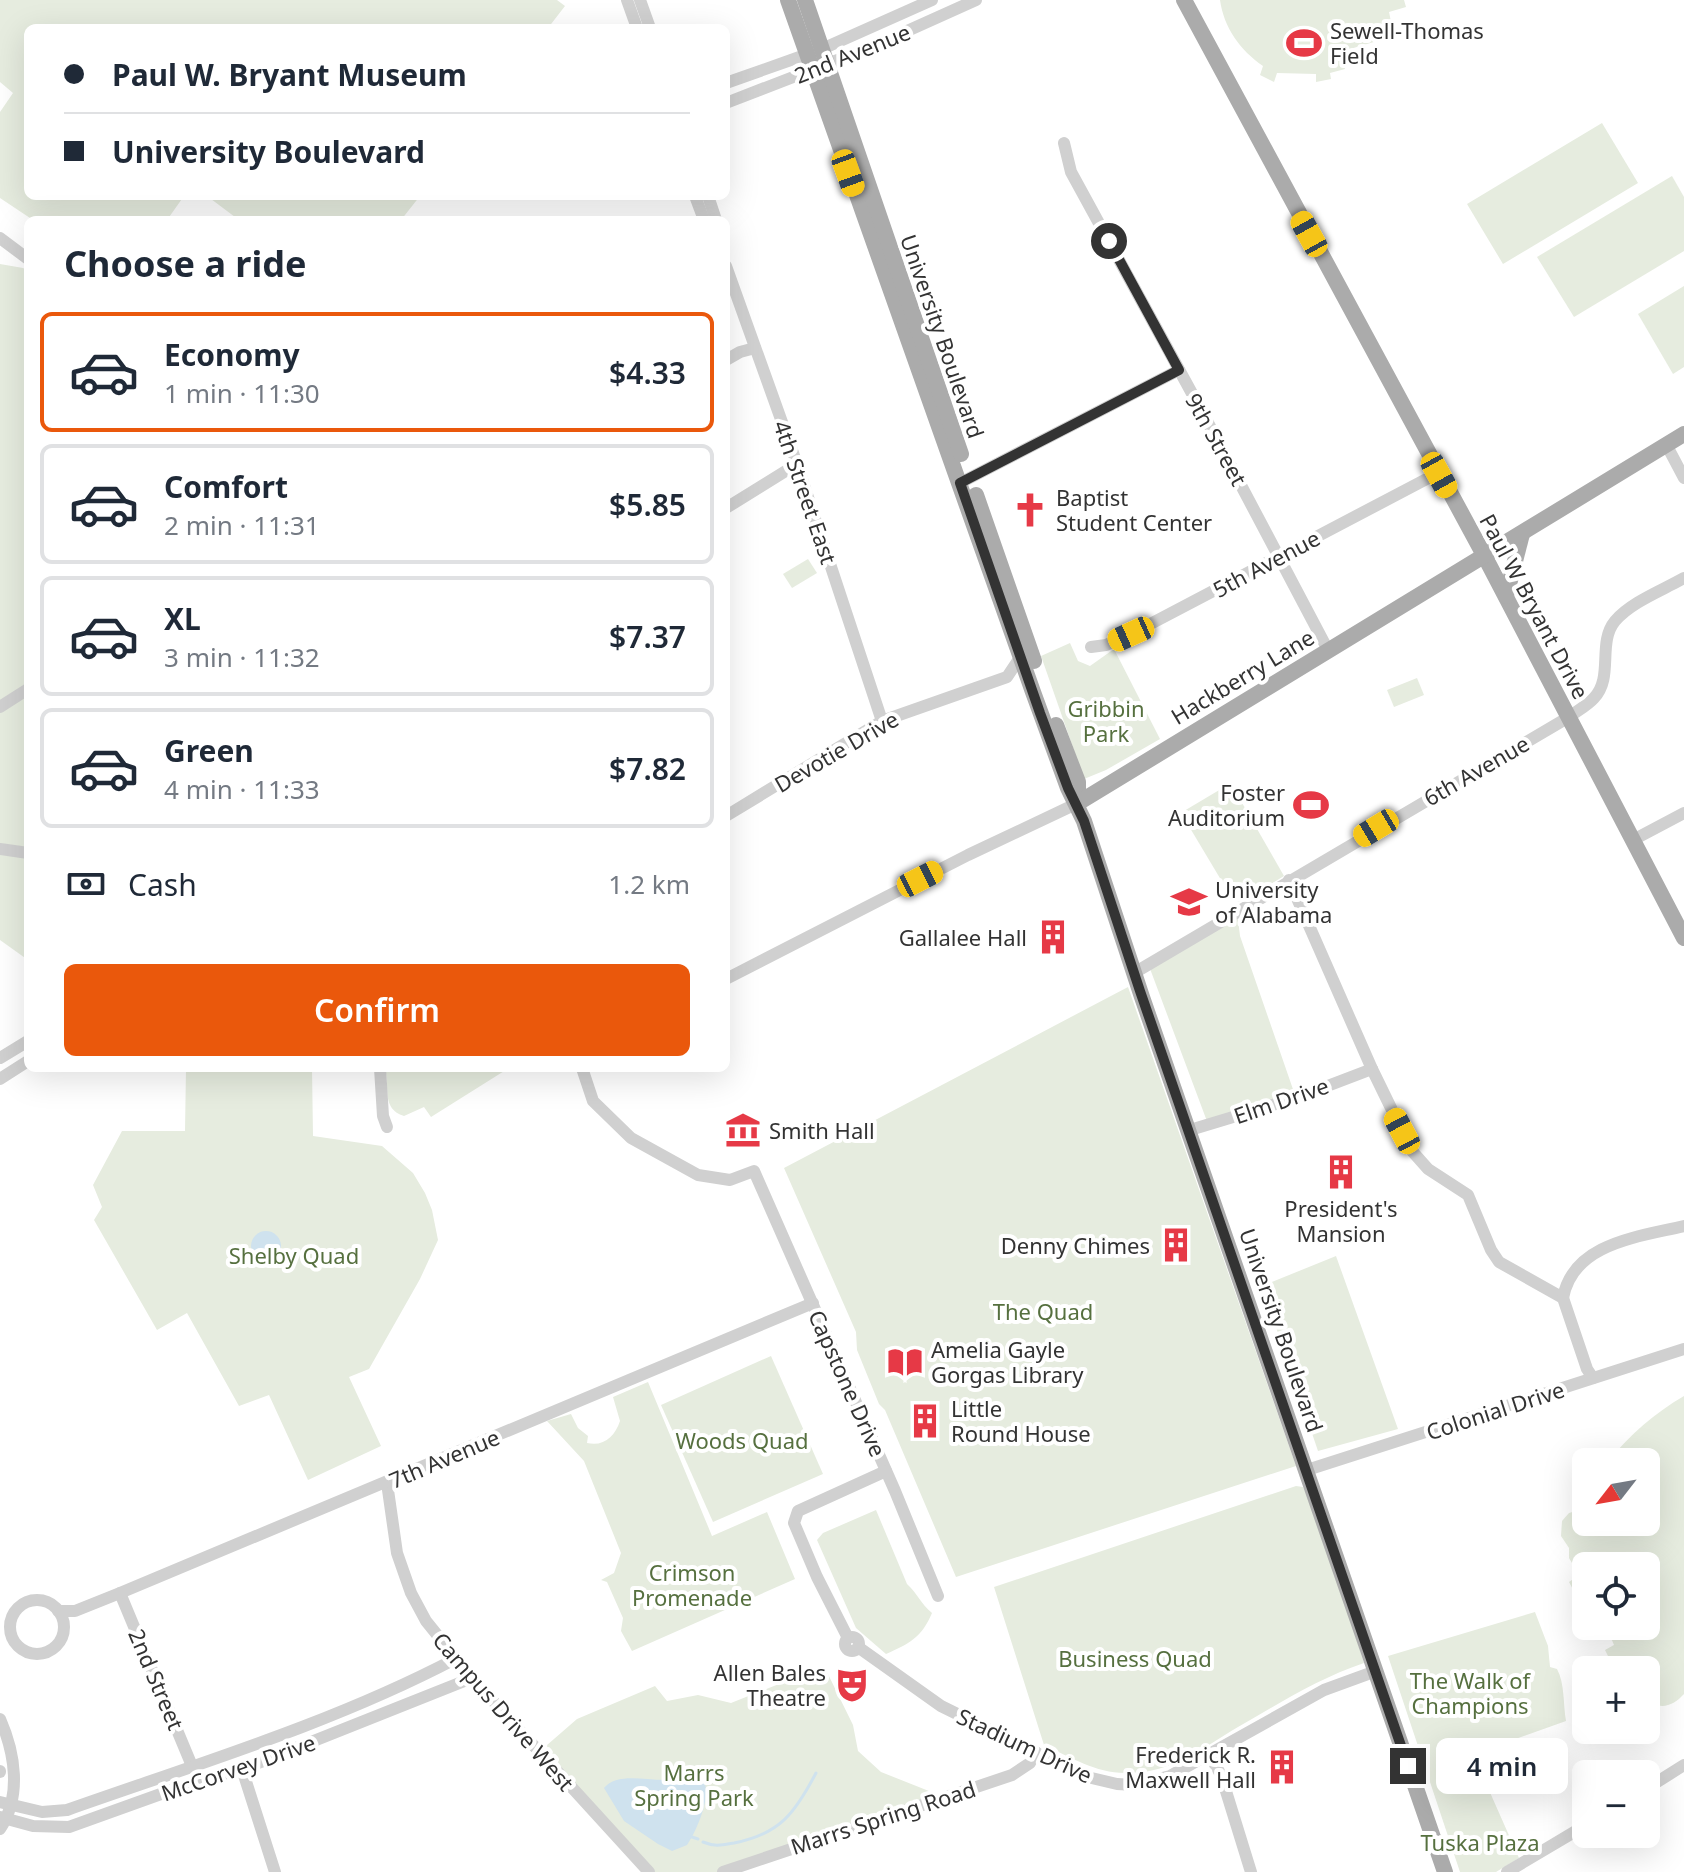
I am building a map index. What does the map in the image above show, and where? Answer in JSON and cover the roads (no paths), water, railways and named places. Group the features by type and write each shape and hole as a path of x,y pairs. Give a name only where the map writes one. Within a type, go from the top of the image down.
{"main road":[{"path":"788,0 816,60"},
{"path":"805,0 816,60"},
{"name":"Paul W Bryant Drive","path":"1184,0 1506,596 1684,938"},
{"name":"University Boulevard","path":"816,60 965,481 1078,782 1078,803"},
{"name":"Hackberry Lane","path":"1078,803 1684,434"},
{"name":"University Boulevard","path":"965,481 1033,692 1068,788 1078,803 1445,1872"},
{"path":"1506,596 1522,534"}],"street":[{"path":"627,0 636,24"},
{"path":"640,0 649,24"},
{"name":"2nd Avenue","path":"730,101 932,0"},
{"name":"2nd Avenue","path":"730,82 816,60 976,0"},
{"name":"9th Street","path":"1064,143 1071,172 1280,555 1328,650"},
{"path":"0,238 24,256"},
{"name":"4th Street East","path":"730,277 797,464 882,721"},
{"path":"730,358 755,348"},
{"path":"965,481 1179,370"},
{"path":"1666,444 1684,478"},
{"path":"730,506 797,464"},
{"name":"5th Avenue","path":"1091,647 1106,645 1137,631 1438,473"},
{"name":"6th Avenue","path":"1134,973 1569,717 1594,699 1600,690 1606,644 1614,622 1632,607 1684,578"},
{"name":"Devotie Drive","path":"730,814 882,721 1007,677 1021,656"},
{"path":"996,681 1016,683 1033,692"},
{"path":"0,707 24,692"},
{"name":"Hackberry Lane","path":"730,977 968,855 1078,803"},
{"path":"1633,840 1684,813"},
{"path":"0,849 24,852"},
{"path":"1289,880 1372,1069 1412,1151 1428,1169 1462,1190 1472,1201 1491,1250 1499,1262 1563,1298"},
{"path":"0,1058 24,1043"},
{"path":"0,1079 24,1064"},
{"name":"Elm Drive","path":"1190,1130 1296,1098 1372,1069"},
{"path":"380,1072 383,1116 387,1127"},
{"name":"Capstone Drive","path":"583,1072 593,1101 631,1138 698,1175 720,1181 754,1171 938,1596"},
{"path":"1593,1378 1587,1369 1563,1298 1570,1275 1590,1254 1627,1240 1684,1226"},
{"name":"7th Avenue","path":"75,1611 64,1624 61,1640 55,1647 40,1654 24,1650 13,1637 12,1619 22,1605 40,1600 49,1602 58,1611 75,1611 813,1303"},
{"name":"Colonial Drive","path":"1307,1470 1684,1349"},
{"name":"Stadium Drive","path":"886,1471 798,1511 794,1523 853,1642 941,1706 1083,1776 1112,1784 1135,1785 1170,1776 1324,1690 1376,1671"},
{"name":"Campus Drive West","path":"387,1483 397,1553 411,1593 426,1621 455,1659 649,1872"},
{"name":"2nd Street","path":"120,1593 192,1766"},
{"path":"58,1611 64,1624"},
{"name":"McCorvey Drive","path":"6,1803 42,1812 67,1810 250,1746 383,1693 455,1659"},
{"name":"McCorvey Drive","path":"2,1822 69,1827 170,1790 242,1769 472,1678"},
{"path":"383,1693 390,1710"},
{"path":"0,1719 6,1733 14,1775 2,1822"},
{"path":"250,1746 242,1769 275,1872"},
{"name":"Marrs Spring Road","path":"723,1872 1012,1775 1030,1763 1036,1752"},
{"path":"1210,1756 1221,1775 1251,1872"},
{"path":"1660,1780 1684,1765"},
{"path":"170,1790 188,1775 192,1766"},
{"path":"1507,1872 1530,1866 1572,1835"}],"water":[{"path":"266,1231 277,1235 281,1246 277,1257 266,1261 255,1257 251,1246 255,1235"},
{"path":"692,1772 706,1786 705,1803 687,1845 672,1851 624,1821 604,1788 627,1778 666,1780"}],"waterway":[{"path":"703,1842 715,1845 734,1843 775,1827 801,1800 816,1773"},
{"path":"692,1837 698,1839"}],"place":[{"name":"Sewell-Thomas Field","path":"1304,43"},
{"name":"Baptist Student Center","path":"1030,510"},
{"name":"Foster Auditorium","path":"1311,805"},
{"name":"University of Alabama","path":"1189,902"},
{"name":"Gallalee Hall","path":"1053,937"},
{"name":"Smith Hall","path":"743,1130"},
{"name":"President's Mansion","path":"1341,1172"},
{"name":"Denny Chimes","path":"1176,1245"},
{"name":"Amelia Gayle Gorgas Library","path":"905,1362"},
{"name":"Little Round House","path":"925,1421"},
{"name":"Allen Bales Theatre","path":"852,1685"},
{"name":"Frederick R. Maxwell Hall","path":"1282,1767"}],"park label":[{"name":"Gribbin Park","path":"1106,720"},
{"name":"Shelby Quad","path":"294,1255"},
{"name":"The Quad","path":"1043,1311"},
{"name":"Woods Quad","path":"742,1440"},
{"name":"Crimson Promenade","path":"692,1584"},
{"name":"Business Quad","path":"1135,1658"},
{"name":"The Walk of Champions","path":"1470,1692"},
{"name":"Marrs Spring Park","path":"694,1784"},
{"name":"Tuska Plaza","path":"1480,1842"}]}
